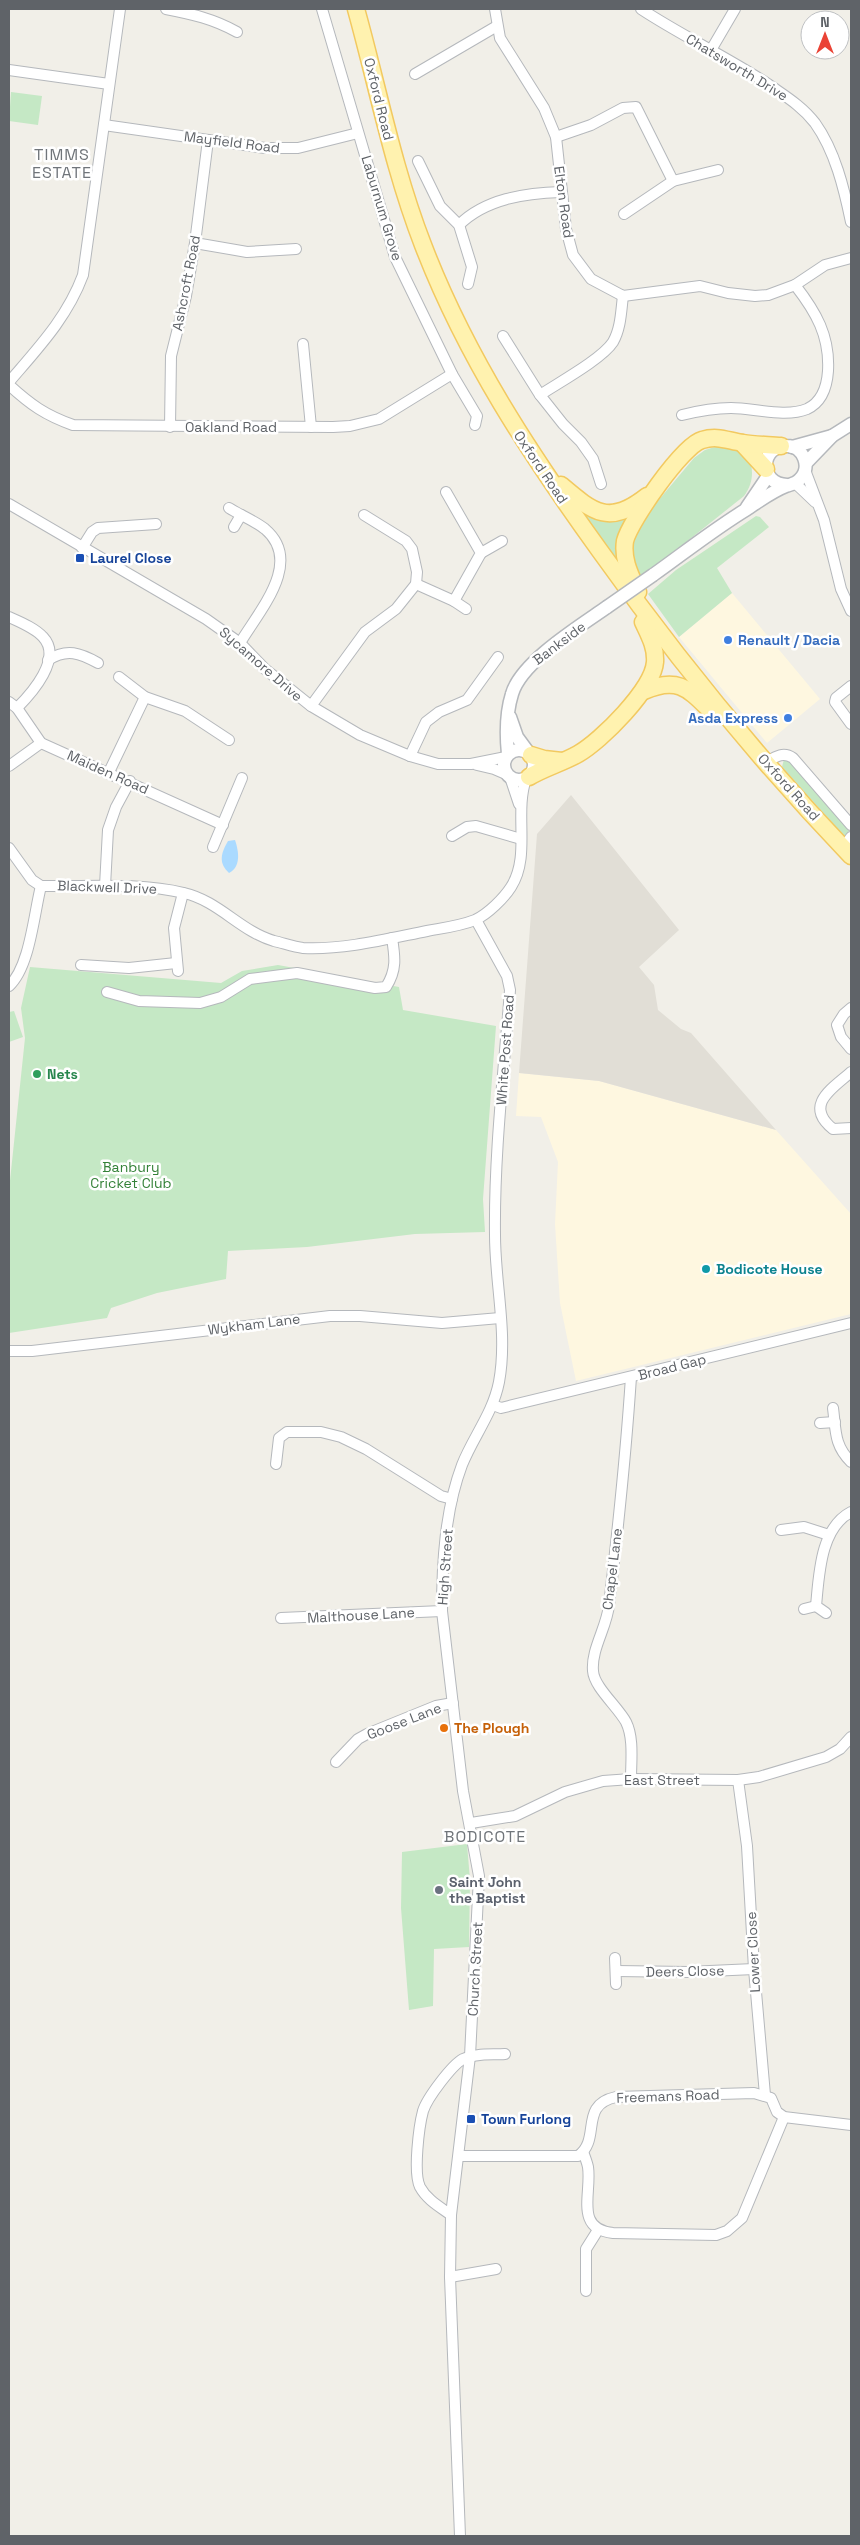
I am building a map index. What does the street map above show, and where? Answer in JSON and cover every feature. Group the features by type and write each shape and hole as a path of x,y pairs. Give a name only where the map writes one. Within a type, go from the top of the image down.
{"main road":[{"name":"Oxford Road","path":"356,9 396,165 423,245 468,348 539,466 650,622 765,763 849,847"},
{"path":"650,622 629,574 625,548 631,528 653,492 693,444 717,436 742,443 787,446"},
{"path":"742,443 767,472"},
{"path":"539,466 580,503 599,513 608,514 626,511 653,492"},
{"path":"527,778 579,754 596,740 644,691 652,676 655,656 652,641 632,597"},
{"path":"644,691 662,684 684,686 730,728 748,741"},
{"path":"530,753 544,759 565,760"}],"street":[{"path":"9,384 55,328 75,296 83,275 120,9"},
{"path":"166,9 201,15 237,32"},
{"name":"Laburnum Grove","path":"322,9 395,257 452,374 477,416 475,425"},
{"name":"Elton Road","path":"496,9 500,38 544,108 556,137 566,229 573,255 591,279 623,296"},
{"name":"Chatsworth Drive","path":"641,9 742,66 801,106 815,124 847,181 851,222"},
{"path":"711,50 735,9"},
{"path":"415,74 498,26"},
{"path":"9,70 109,84"},
{"path":"556,137 591,125 623,108 636,107 673,181"},
{"name":"Mayfield Road","path":"104,125 265,148 298,148 358,133"},
{"name":"Ashcroft Road","path":"170,427 171,356 186,296 195,243 208,140"},
{"path":"418,161 440,206 459,225 472,267 468,284"},
{"path":"624,214 673,181 718,170"},
{"path":"459,225 468,216 487,205 511,198 561,192"},
{"path":"195,243 247,252 296,249"},
{"path":"540,395 592,360 613,342 620,321 623,296 700,286 728,293 754,296 768,295 795,285 826,265 851,258"},
{"path":"682,415 714,409 787,412 807,409 819,399 827,385 827,339 814,310 795,285"},
{"path":"503,336 540,395 563,424 581,442 593,459 601,484"},
{"path":"303,344 311,426"},
{"name":"Oakland Road","path":"9,384 35,408 47,416 73,425 170,427 350,426 379,419 452,374"},
{"path":"791,484 832,436 851,424"},
{"path":"746,510 767,472 771,452 787,446 832,436"},
{"path":"787,446 802,453 805,467 824,520 841,590 851,611"},
{"path":"767,472 776,483 791,484 818,504"},
{"name":"Bankside","path":"507,756 506,731 512,692 529,666 607,607 746,510 791,484"},
{"path":"446,492 481,553"},
{"name":"Sycamore Drive","path":"9,504 206,619 240,643 265,669 311,706 360,735 410,756 438,764 487,766 509,776"},
{"path":"229,508 265,529 278,545 282,556 280,576 240,643"},
{"path":"234,527 241,515"},
{"path":"311,706 365,632 396,609 416,584 417,572 412,549 406,541 364,515"},
{"path":"82,548 92,532 98,528 156,524"},
{"path":"454,601 481,553 502,541"},
{"path":"416,584 454,601 466,609"},
{"path":"9,617 42,635 48,643 48,660 40,680 13,705 41,743 9,766"},
{"path":"48,660 57,655 72,652 98,663"},
{"path":"410,756 426,722 439,712 467,700 498,656"},
{"path":"119,677 145,697 185,711 229,740"},
{"path":"851,686 836,698 834,702 851,724"},
{"path":"109,772 145,697"},
{"path":"476,920 489,910 510,888 517,874 521,839 520,808 527,778 535,764 530,753 514,731 509,712"},
{"name":"Maiden Road","path":"41,743 130,781 223,825"},
{"path":"520,808 504,766 507,756 516,750 530,753"},
{"path":"765,763 779,754 788,755 793,758 851,825"},
{"name":"Sycamore Drive","path":"471,764 507,756"},
{"path":"509,776 517,780 527,778"},
{"path":"213,848 242,778"},
{"path":"105,886 108,830 116,807 130,781"},
{"path":"452,836 467,828 476,826 521,839"},
{"name":"Blackwell Drive","path":"9,848 32,880 41,886 154,888 183,893 214,904 249,929 272,940 302,948 352,945 476,920"},
{"path":"9,986 19,972 24,958 41,886"},
{"path":"81,965 129,968 177,967 174,928 183,893"},
{"name":"White Post Road","path":"476,920 507,976 510,990 496,1191 495,1236 500,1318"},
{"path":"107,992 140,1000 200,1003 221,997 250,978 297,973 375,988 386,987 394,975 396,963 392,938"},
{"path":"851,1008 844,1014 837,1025 841,1037 851,1049"},
{"path":"851,1072 824,1096 820,1109 826,1123 833,1129 851,1128"},
{"name":"Wykham Lane","path":"9,1351 42,1350 330,1316 360,1316 442,1322 500,1318"},
{"name":"High Street","path":"470,1823 463,1790 442,1611 442,1580 452,1499 462,1465 492,1405 499,1382 501,1357 500,1318"},
{"name":"Broad Gap","path":"492,1405 501,1408 851,1323"},
{"name":"Chapel Lane","path":"630,1778 630,1746 627,1724 596,1682 592,1662 609,1608 627,1442 631,1377"},
{"path":"833,1408 839,1449 851,1462"},
{"path":"820,1423 834,1422"},
{"path":"276,1464 280,1438 287,1432 330,1433 366,1449 441,1496 452,1499"},
{"path":"816,1606 820,1568 829,1535 839,1522 851,1512"},
{"path":"781,1530 804,1527 829,1535"},
{"path":"804,1609 816,1606 826,1613"},
{"name":"Malthouse Lane","path":"281,1618 442,1611"},
{"name":"Goose Lane","path":"336,1762 358,1739 367,1734 436,1706 453,1703"},
{"name":"East Street","path":"470,1823 515,1816 584,1785 630,1778 738,1780 781,1772 826,1757 840,1749 851,1737"},
{"name":"Lower Close","path":"738,1780 747,1846 754,1968 765,2095"},
{"name":"Church Street","path":"460,2536 450,2277 451,2215 460,2156 470,2056 479,1876 470,1823"},
{"path":"615,1958 616,1984"},
{"name":"Deers Close","path":"616,1971 688,1972 754,1968"},
{"path":"451,2215 432,2202 419,2185 416,2173 423,2111 427,2102 461,2060 470,2056 505,2054"},
{"name":"Freemans Road","path":"583,2152 589,2145 593,2114 598,2106 609,2098 754,2093 765,2095"},
{"path":"765,2095 773,2101 777,2112 784,2117 851,2125"},
{"path":"460,2156 571,2157 583,2152 588,2167 587,2205 593,2225 598,2230 613,2234 716,2235 727,2231 742,2218 784,2117"},
{"path":"586,2291 586,2249 598,2230"},
{"path":"450,2277 496,2269"}],"shaded area":[{"path":"732,593 820,699 767,743 679,637"},
{"path":"571,795 679,930 639,967 654,985 658,1010 681,1029 691,1033 776,1130 599,1081 519,1073 537,834"},
{"path":"519,1073 599,1081 776,1130 851,1214 851,1314 576,1381 560,1303 555,1224 558,1162 541,1117 516,1116"}],"green space":[{"path":"11,92 42,96 38,125 9,121"},
{"path":"718,446 731,446 749,457 752,477 747,491 744,496 641,578 633,567 631,540 657,502 694,458 705,450"},
{"path":"576,505 628,516 632,521 628,577"},
{"path":"756,516 760,517 769,527 717,568 732,593 679,637 648,594 676,570"},
{"path":"784,759 794,763 792,765 844,825 850,828 846,838 782,767"},
{"name":"Banbury Cricket Club","path":"278,965 399,987 403,1010 496,1026 483,1199 485,1232 415,1234 307,1247 228,1251 226,1279 157,1293 111,1308 107,1318 9,1333 9,1190 25,1038 21,1008 30,967 221,983 242,971"},
{"path":"14,1011 23,1037 9,1042 9,1012"},
{"path":"467,1844 470,1880 469,1947 434,1949 433,2006 409,2010 401,1908 402,1852"}],"water":[{"path":"235,840 238,859 236,867 229,873 223,865 222,854 228,841"}],"place":[{"name":"Laurel Close","path":"80,558"},
{"name":"Renault / Dacia","path":"728,640"},
{"name":"Asda Express","path":"788,718"},
{"name":"Nets","path":"37,1074"},
{"name":"Bodicote House","path":"706,1269"},
{"name":"The Plough","path":"444,1728"},
{"name":"Saint John the Baptist","path":"439,1890"},
{"name":"Town Furlong","path":"471,2119"}],"district":[{"name":"TIMMS ESTATE","path":"62,163"},
{"name":"BODICOTE","path":"485,1836"}]}
